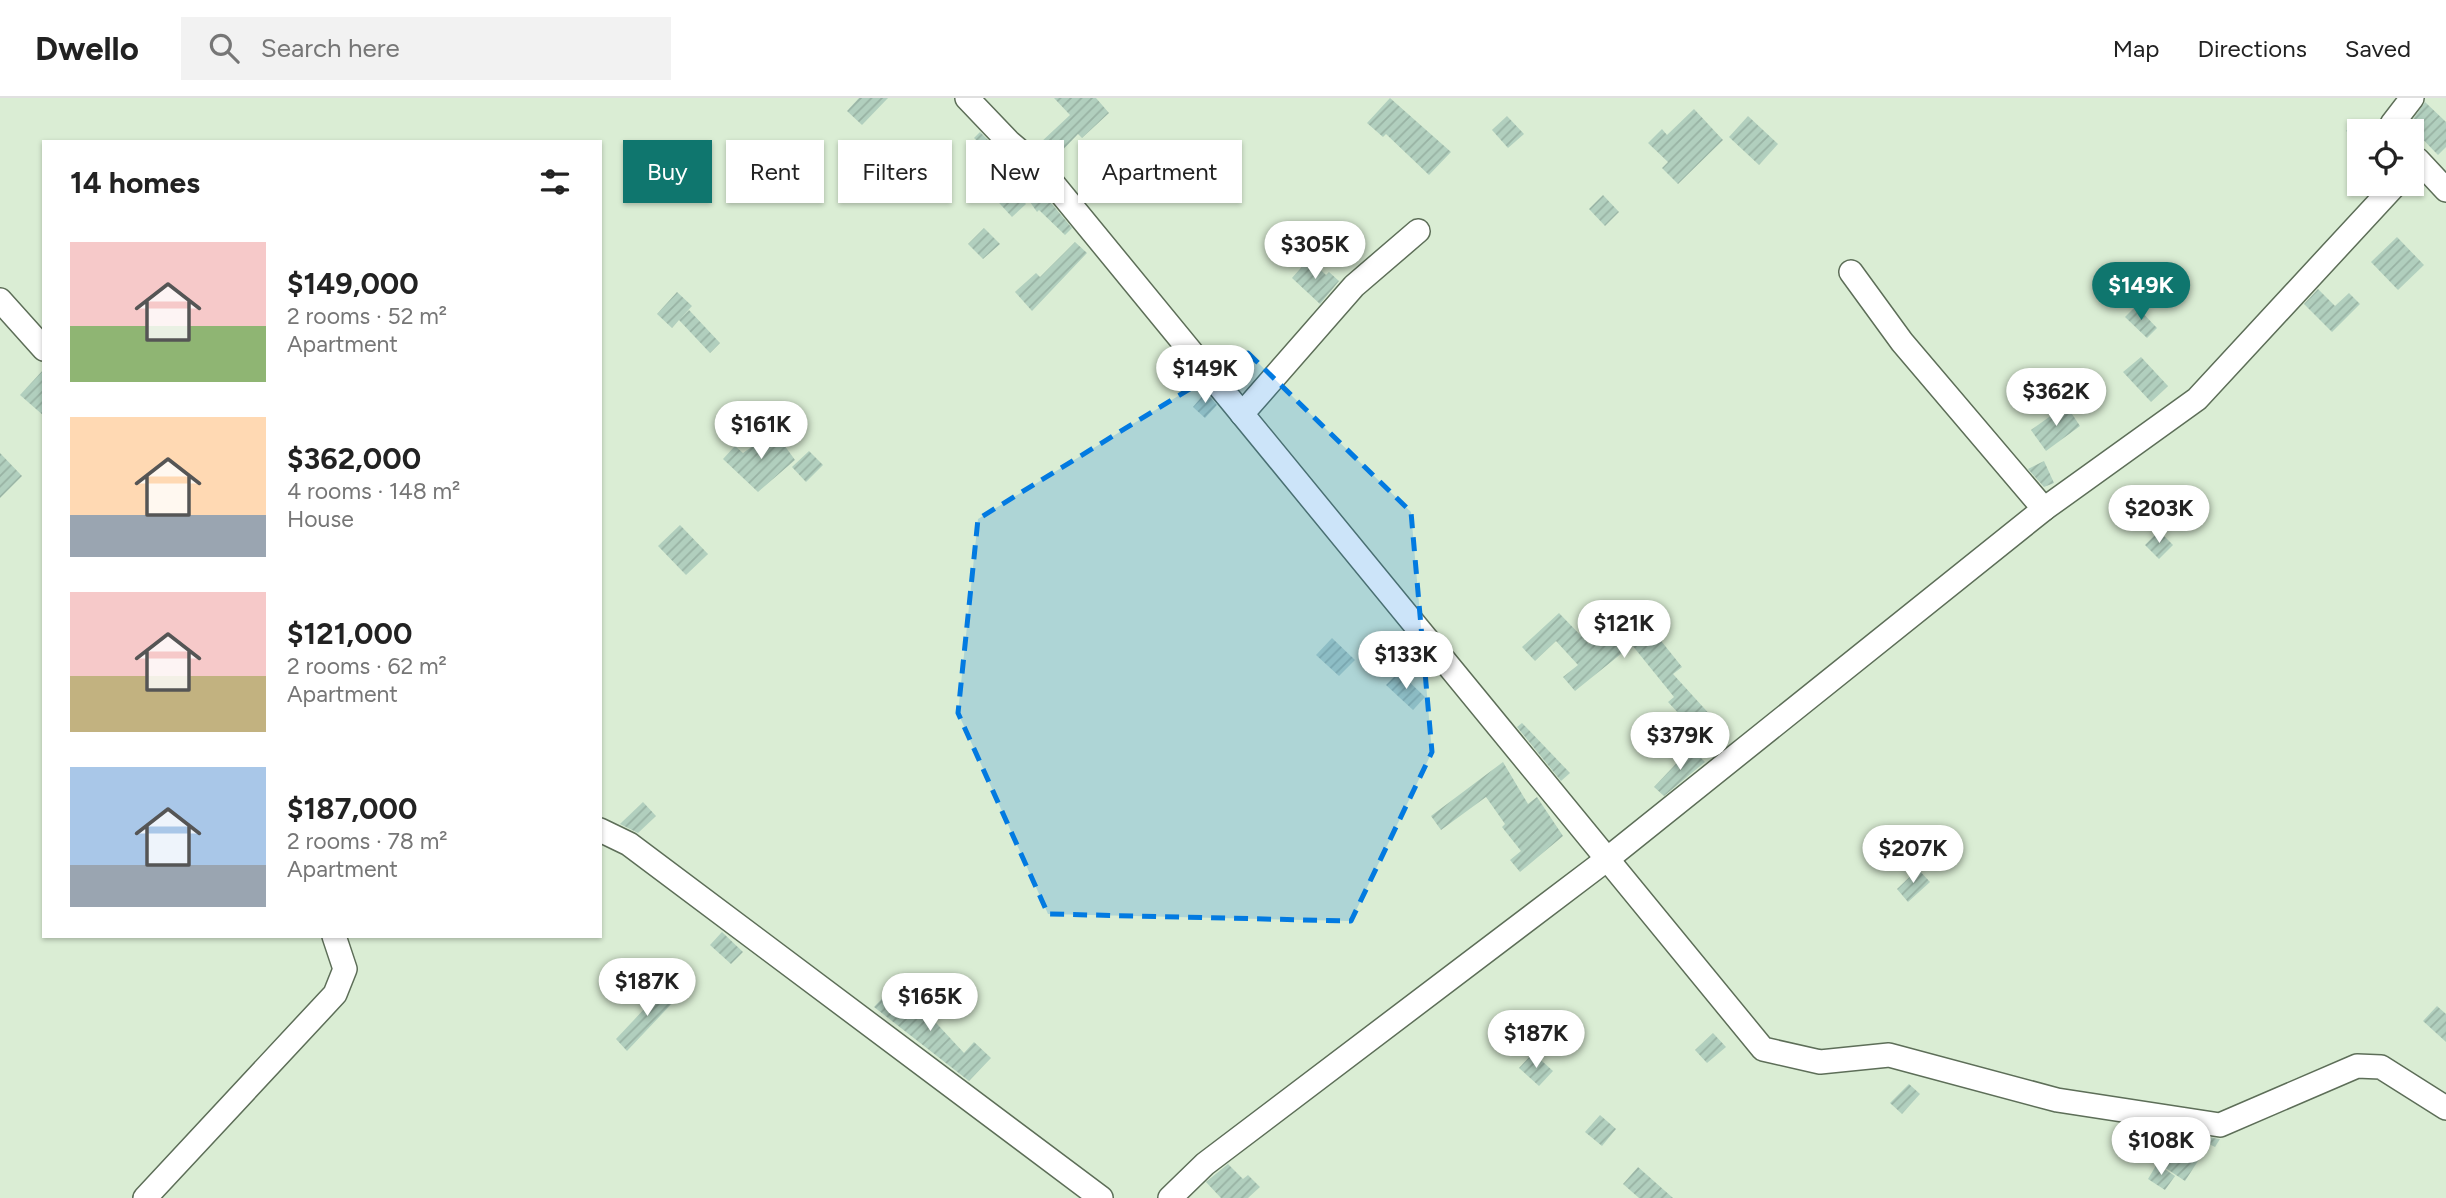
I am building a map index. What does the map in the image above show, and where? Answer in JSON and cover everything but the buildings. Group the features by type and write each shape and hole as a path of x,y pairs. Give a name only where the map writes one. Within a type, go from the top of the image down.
{"street":[{"path":"967,98 1009,142 1042,170 1763,1049 1821,1062 1889,1055 2057,1100 2220,1125 2357,1066 2381,1067 2446,1108"},
{"path":"2396,119 2412,98"},
{"path":"2424,169 2446,190"},
{"path":"1170,1198 1205,1164 1606,860 2044,509 2197,399 2385,196"},
{"path":"1242,414 1354,286 1418,231"},
{"path":"1851,272 1902,342 2044,509"},
{"path":"0,300 42,347"},
{"path":"602,831 628,844 1101,1198"},
{"path":"145,1198 335,994 345,969 335,938"}],"highlighted area":[{"path":"1248,353 1411,512 1432,752 1351,921 1048,914 958,713 978,519"}]}
